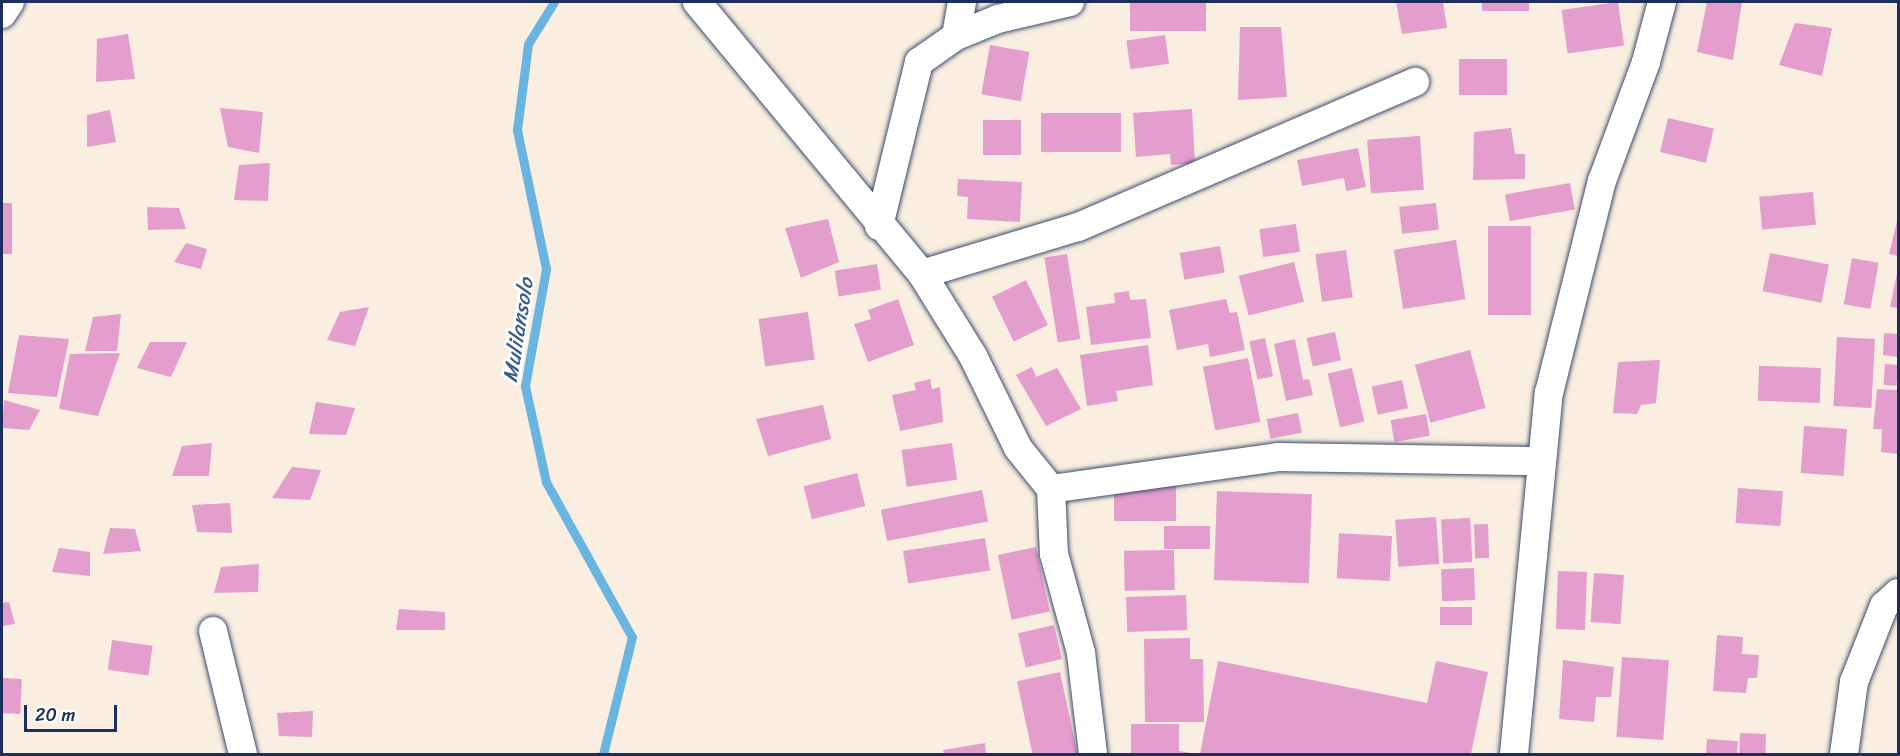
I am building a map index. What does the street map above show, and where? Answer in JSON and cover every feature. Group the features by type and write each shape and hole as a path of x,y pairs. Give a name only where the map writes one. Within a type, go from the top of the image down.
{"street":[{"path":"2,14 10,2"},
{"path":"698,2 879,226 922,274 973,356 1018,448 1051,489 1053,554 1081,653 1093,754"},
{"path":"956,36 962,2"},
{"path":"879,226 919,62 956,36 998,19 1070,2"},
{"path":"1514,754 1541,461 1550,393 1602,181 1646,62 1662,2"},
{"path":"922,274 1078,227 1415,82"},
{"path":"1051,489 1278,457 1541,461"},
{"path":"1844,754 1854,682 1884,606 1899,593"},
{"path":"213,631 243,754"}],"building":[{"path":"1130,2 1206,2 1206,31 1130,31"},
{"path":"1396,2 1443,2 1447,28 1402,34"},
{"path":"1482,2 1529,2 1529,11 1482,11"},
{"path":"1618,2 1624,46 1568,54 1562,10"},
{"path":"1707,2 1742,2 1733,60 1697,52"},
{"path":"1795,23 1832,28 1822,76 1779,65"},
{"path":"1240,27 1281,27 1287,97 1238,100"},
{"path":"128,34 135,79 96,82 97,39"},
{"path":"1165,35 1169,64 1130,69 1126,40"},
{"path":"990,45 1029,52 1021,101 981,94"},
{"path":"1459,59 1507,59 1507,95 1459,95"},
{"path":"220,108 263,112 259,153 228,147"},
{"path":"1192,109 1195,163 1171,165 1170,154 1136,157 1133,113"},
{"path":"110,110 116,142 87,147 87,115"},
{"path":"1041,113 1121,113 1121,152 1041,152"},
{"path":"1668,118 1714,129 1706,163 1660,152"},
{"path":"983,120 1021,120 1021,155 983,155"},
{"path":"1511,128 1515,154 1525,154 1525,179 1473,180 1474,132"},
{"path":"1420,136 1424,190 1371,194 1367,140"},
{"path":"1358,148 1366,187 1346,191 1344,178 1302,186 1297,160"},
{"path":"270,163 268,201 234,200 239,165"},
{"path":"958,179 1022,182 1020,222 967,219 968,197 957,196"},
{"path":"1570,183 1575,210 1510,221 1505,194"},
{"path":"1813,192 1816,225 1762,230 1759,197"},
{"path":"2,203 12,203 12,254 2,254"},
{"path":"1436,203 1439,230 1402,234 1399,207"},
{"path":"147,207 179,208 186,229 148,230"},
{"path":"1898,217 1898,256 1889,254"},
{"path":"828,219 839,262 801,278 785,228"},
{"path":"1296,224 1300,252 1263,257 1259,229"},
{"path":"1488,226 1531,226 1531,315 1488,315"},
{"path":"1456,240 1465,299 1403,309 1394,250"},
{"path":"186,243 207,249 201,269 174,262"},
{"path":"1220,246 1225,273 1184,280 1180,253"},
{"path":"1346,250 1353,298 1322,302 1315,254"},
{"path":"1770,253 1829,264 1821,303 1763,291"},
{"path":"1067,254 1080,339 1058,343 1044,258"},
{"path":"1852,258 1879,263 1870,309 1844,304"},
{"path":"1294,262 1304,302 1249,316 1239,276"},
{"path":"877,264 881,290 839,296 835,271"},
{"path":"1898,269 1898,308 1890,307"},
{"path":"1026,280 1048,325 1014,342 992,297"},
{"path":"1129,291 1130,300 1146,299 1151,338 1091,345 1086,307 1115,303 1114,293"},
{"path":"898,299 914,345 868,362 854,324 871,319 868,310"},
{"path":"1226,299 1230,313 1237,312 1245,350 1210,357 1208,344 1177,350 1169,310"},
{"path":"369,307 355,346 327,340 340,312"},
{"path":"808,312 815,360 765,366 758,319"},
{"path":"121,314 117,351 85,351 93,317"},
{"path":"1335,332 1341,360 1313,366 1307,338"},
{"path":"1884,333 1898,334 1898,357 1883,355"},
{"path":"19,335 69,339 57,397 8,393"},
{"path":"1837,337 1875,339 1871,408 1833,406"},
{"path":"1265,338 1273,376 1257,379 1249,341"},
{"path":"1295,339 1303,380 1309,379 1313,395 1286,401 1274,344"},
{"path":"150,342 187,342 171,377 137,368"},
{"path":"1148,345 1153,385 1116,391 1118,401 1087,406 1080,355"},
{"path":"1470,350 1486,408 1430,423 1415,365"},
{"path":"120,353 98,416 59,409 70,354"},
{"path":"1248,358 1260,422 1215,431 1203,367"},
{"path":"1660,360 1656,403 1641,405 1637,414 1613,413 1618,362"},
{"path":"1885,364 1898,365 1897,386 1884,385"},
{"path":"1759,366 1821,368 1820,403 1758,401"},
{"path":"1032,367 1036,377 1057,368 1081,409 1046,426 1016,375"},
{"path":"1352,368 1364,422 1340,427 1328,374"},
{"path":"930,379 932,389 940,387 943,422 900,431 892,395 916,390 914,383"},
{"path":"1402,380 1408,408 1378,415 1372,386"},
{"path":"1877,389 1898,390 1898,454 1881,452 1882,429 1873,429"},
{"path":"4,400 40,410 29,430 2,428"},
{"path":"316,402 355,408 346,435 309,434"},
{"path":"823,405 831,439 768,456 756,419"},
{"path":"1298,413 1302,433 1270,439 1267,419"},
{"path":"1426,414 1430,436 1394,442 1391,420"},
{"path":"1804,426 1847,429 1844,476 1801,473"},
{"path":"212,443 209,476 172,476 182,446"},
{"path":"952,443 957,480 907,487 901,450"},
{"path":"292,467 321,470 310,500 272,498"},
{"path":"857,473 865,506 812,519 804,486"},
{"path":"1114,486 1176,486 1176,521 1114,521"},
{"path":"1738,488 1783,491 1780,526 1736,523"},
{"path":"982,490 988,521 887,541 881,510"},
{"path":"1217,491 1312,494 1309,583 1214,580"},
{"path":"230,503 232,533 197,532 192,505"},
{"path":"1436,517 1439,564 1398,567 1395,520"},
{"path":"1470,518 1472,562 1443,563 1441,520"},
{"path":"1474,524 1488,524 1489,558 1475,558"},
{"path":"1164,526 1210,526 1210,549 1164,549"},
{"path":"110,528 135,529 141,551 103,554"},
{"path":"1339,533 1392,536 1390,581 1337,578"},
{"path":"985,538 990,571 908,584 903,551"},
{"path":"1036,547 1050,612 1012,620 998,555"},
{"path":"59,548 90,552 90,576 52,572"},
{"path":"1174,550 1175,590 1125,591 1124,551"},
{"path":"259,564 258,592 214,593 221,567"},
{"path":"1474,568 1475,600 1442,601 1441,569"},
{"path":"1558,571 1587,572 1585,630 1556,629"},
{"path":"1594,573 1624,575 1621,624 1591,622"},
{"path":"1186,595 1187,630 1127,632 1126,597"},
{"path":"9,602 15,624 2,626 2,603"},
{"path":"1440,607 1472,607 1472,625 1440,625"},
{"path":"399,609 445,612 445,630 396,630"},
{"path":"1054,625 1062,659 1026,667 1018,633"},
{"path":"1717,635 1743,637 1742,654 1759,655 1757,678 1748,678 1746,693 1713,691"},
{"path":"1190,638 1190,659 1203,659 1204,722 1145,722 1144,639"},
{"path":"112,640 153,646 148,675 108,670"},
{"path":"1622,657 1669,660 1663,740 1616,737"},
{"path":"1563,660 1614,667 1611,697 1596,697 1594,722 1559,719"},
{"path":"1218,661 1427,703 1436,661 1488,672 1471,754 1200,754"},
{"path":"1060,672 1077,754 1032,754 1017,681"},
{"path":"2,678 22,679 20,714 2,713"},
{"path":"313,711 312,737 279,736 277,713"},
{"path":"1131,724 1179,724 1179,751 1196,754 1131,754"},
{"path":"1740,733 1766,734 1765,754 1739,754"},
{"path":"1707,739 1738,741 1737,754 1706,754"},
{"path":"985,743 986,754 944,754 943,750"}],"waterway":[{"name":"Mulilansolo","path":"554,2 528,44 517,130 546,269 525,386 546,482 632,637 603,754"}]}
